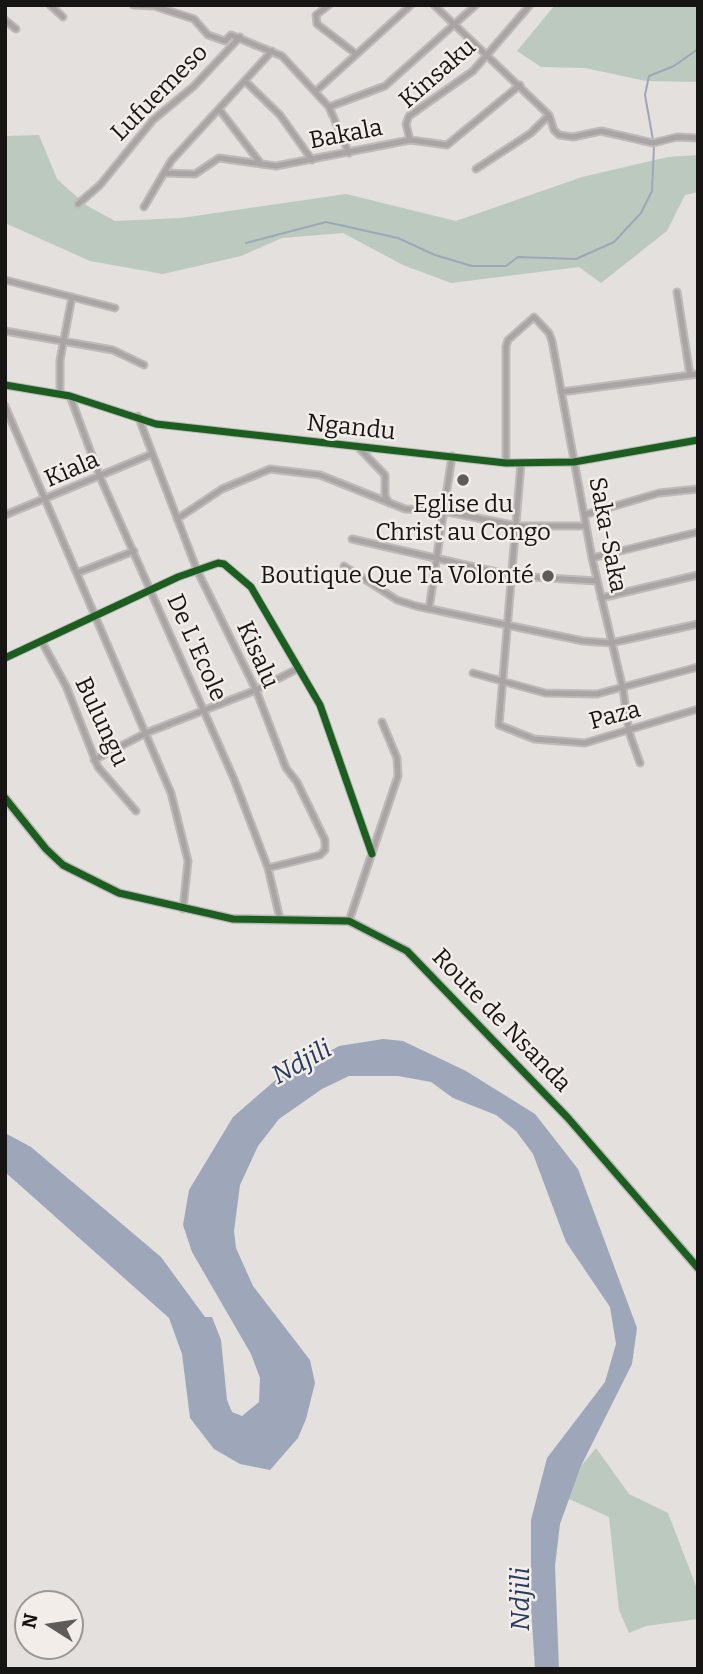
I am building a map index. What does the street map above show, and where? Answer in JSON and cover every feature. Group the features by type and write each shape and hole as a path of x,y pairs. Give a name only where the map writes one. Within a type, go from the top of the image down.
{"street":[{"path":"50,5 63,17"},
{"path":"134,5 154,6 194,19 208,35 225,41 231,34 272,51 298,70 329,107 349,153"},
{"path":"329,5 316,15 317,24 356,54"},
{"path":"316,91 411,5"},
{"path":"434,5 549,115 554,131 559,135 573,137 601,131 653,142 677,137 698,138"},
{"path":"329,107 385,86 476,5"},
{"name":"Kinsaku","path":"410,140 406,124 409,116 456,86 488,55 530,5"},
{"path":"5,20 16,29"},
{"name":"Lufuemeso","path":"78,204 100,185 153,120 194,86 240,37"},
{"path":"144,207 164,173 272,51"},
{"path":"245,81 280,115 312,160"},
{"name":"Bakala","path":"164,173 195,174 219,158 276,166 410,140 447,145 520,85"},
{"path":"219,109 261,164"},
{"path":"476,169 531,133 549,115"},
{"path":"5,280 116,308"},
{"path":"677,292 690,375"},
{"path":"60,393 64,341 72,297"},
{"name":"Saka-Saka","path":"506,463 507,342 534,317 549,333 592,558 623,689 629,732 640,763"},
{"path":"5,331 113,351 144,366"},
{"path":"561,392 698,374"},
{"name":"Ngandu","path":"5,385 60,393 138,416 156,425 506,463 574,462 698,440"},
{"name":"De L'Ecole","path":"70,396 100,477 204,710 268,868 280,919"},
{"path":"5,405 146,733 182,828 188,861 183,909"},
{"name":"Kisalu","path":"138,416 197,570 256,690 286,768 297,782 325,844 320,855 268,868"},
{"path":"357,446 386,475 385,496 389,503"},
{"name":"Kiala","path":"5,515 152,454"},
{"path":"429,609 439,561 452,456"},
{"path":"504,681 521,463"},
{"path":"177,519 222,489 271,470 320,475 405,509 443,512 517,526 586,526"},
{"path":"584,515 659,493 698,489"},
{"path":"592,558 698,532"},
{"path":"352,539 514,576 597,581"},
{"path":"77,573 134,551"},
{"path":"5,658 197,570 218,563 231,568 251,587 320,705 372,854"},
{"path":"344,566 397,600 583,641 611,643 698,624"},
{"path":"601,598 698,576"},
{"name":"Bulungu","path":"42,642 66,686 94,760 105,778 136,811"},
{"path":"472,673 545,693 597,694 698,667"},
{"path":"94,760 146,733 256,690 299,668"},
{"name":"Paza","path":"504,681 499,724 534,738 581,743 629,732 698,709"},
{"path":"349,921 398,767 382,722"},
{"name":"Route de Nsanda","path":"5,798 62,865 119,892 233,919 349,921 407,951 568,1118 698,1268"}],"shaded area":[{"path":"555,5 698,5 698,82 646,81 585,68 541,67 517,51"},
{"path":"39,135 57,179 86,205 115,221 181,218 346,194 456,221 582,177 668,157 698,155 698,192 685,195 667,231 601,283 579,267 451,283 403,265 343,233 282,238 241,256 163,274 90,261 5,223 5,136"},
{"path":"596,1448 629,1494 668,1513 698,1591 698,1619 646,1626 629,1633 619,1610 609,1517 569,1499 581,1466"}],"water":[{"path":"383,1039 403,1041 466,1071 535,1114 578,1169 637,1328 632,1364 581,1466 560,1524 555,1566 559,1669 535,1669 531,1607 531,1520 547,1458 605,1382 616,1344 610,1307 566,1242 533,1154 516,1131 496,1115 453,1098 431,1082 398,1076 349,1076 322,1089 279,1119 258,1146 240,1185 234,1231 236,1248 253,1286 310,1360 315,1383 298,1438 270,1470 240,1464 214,1449 190,1418 182,1354 169,1318 5,1172 5,1133 31,1147 161,1257 205,1317 212,1317 221,1340 227,1400 232,1412 242,1416 259,1402 260,1378 251,1354 192,1252 183,1225 189,1190 233,1117 279,1077 339,1046"}],"waterway":[{"path":"653,140 645,95 649,76 674,66 698,49"},
{"path":"246,243 326,222 398,238 435,255 472,266 506,266 518,257 576,259 614,242 641,213 652,191 654,146"}],"cycle path":[{"path":"5,385 70,396 156,424 506,463 574,462 698,440"},
{"path":"5,658 178,577 218,563 224,564 251,587 320,705 372,854"},
{"path":"5,798 46,849 63,865 119,893 233,919 349,921 407,951 568,1118 698,1268"}],"place":[{"name":"Eglise du Christ au Congo","path":"463,480"},
{"name":"Boutique Que Ta Volonté","path":"548,576"}],"water label":[{"name":"Ndjili","path":"302,1063"},
{"name":"Ndjili","path":"522,1599"}]}
